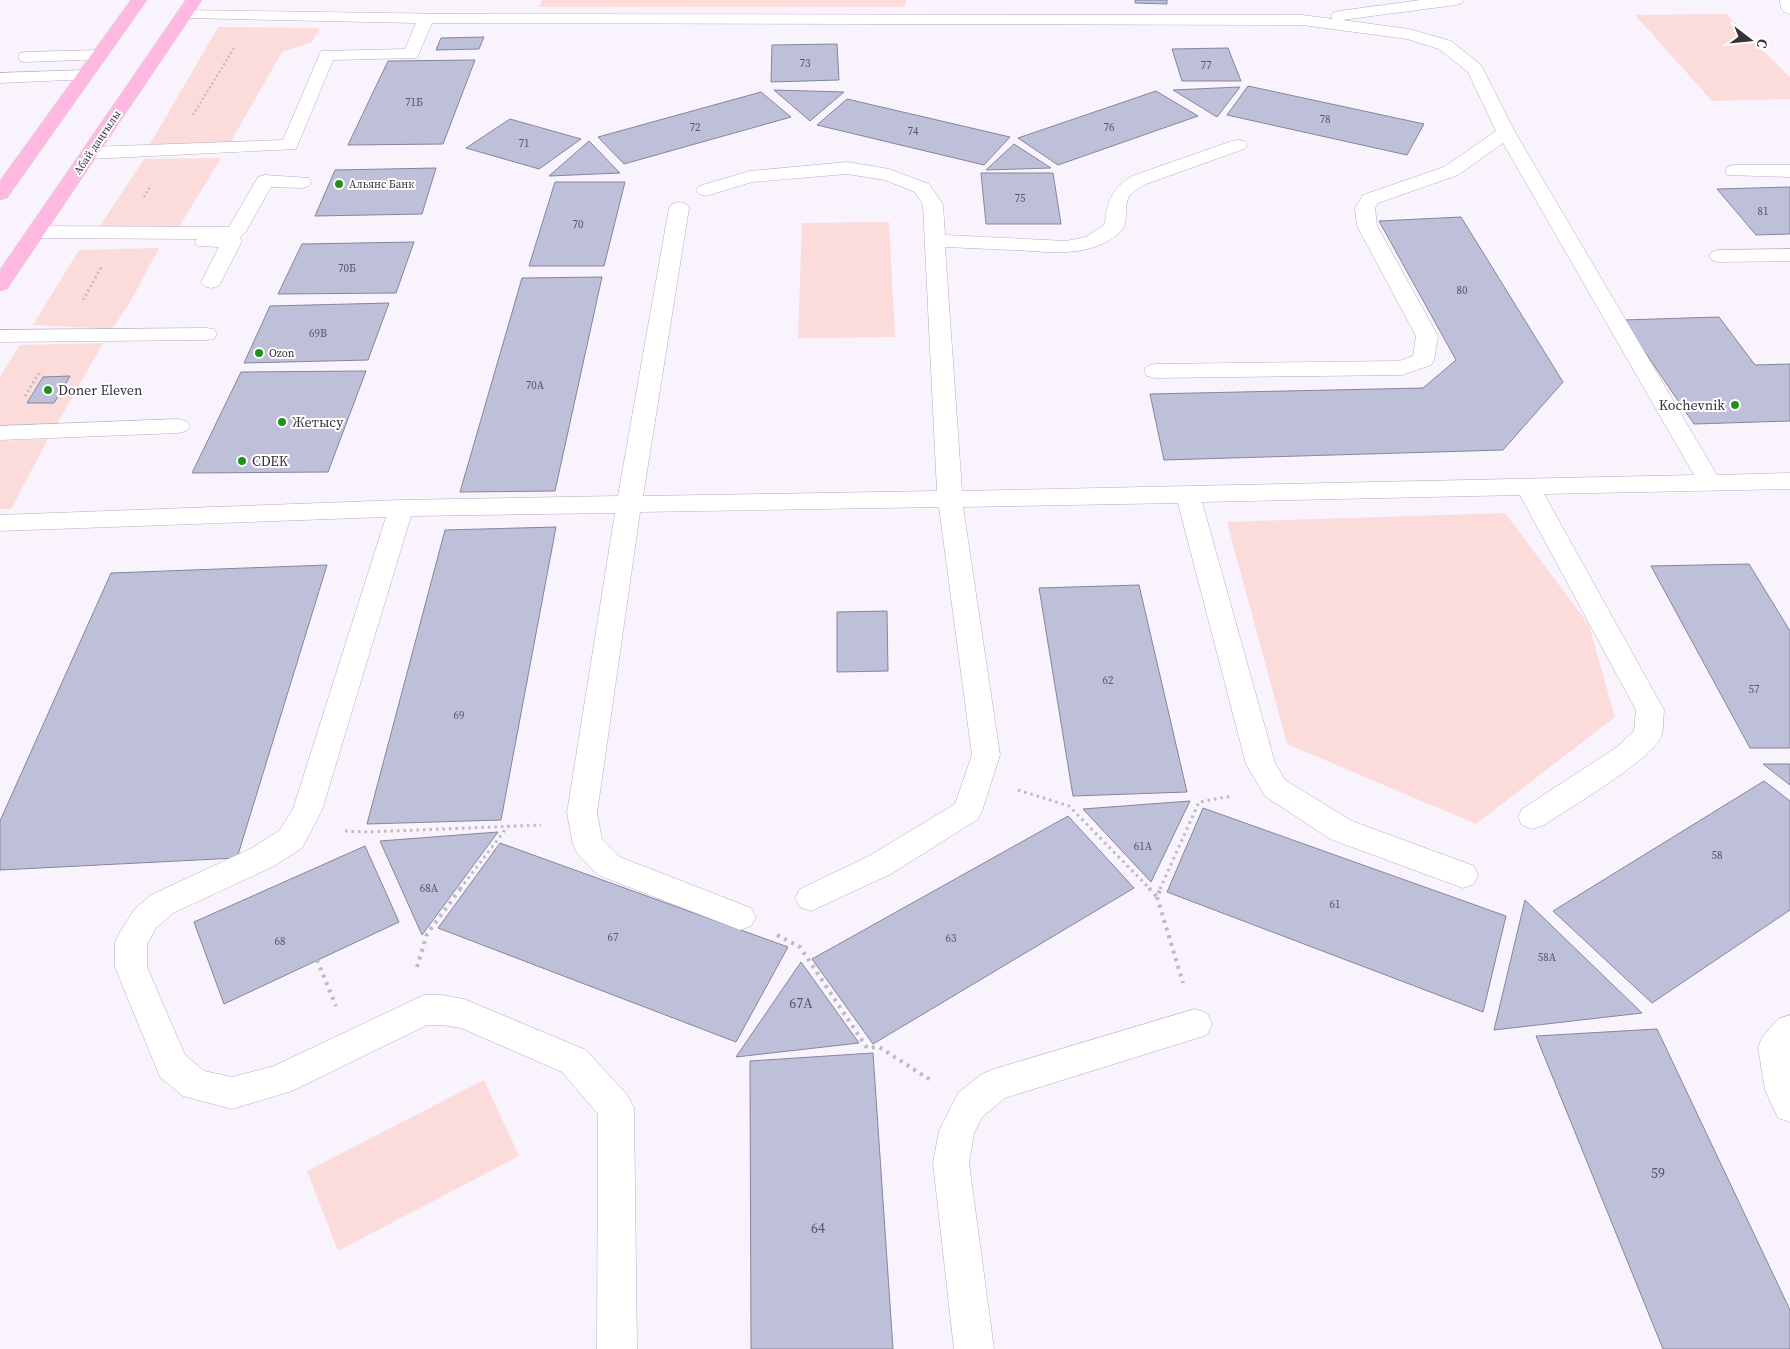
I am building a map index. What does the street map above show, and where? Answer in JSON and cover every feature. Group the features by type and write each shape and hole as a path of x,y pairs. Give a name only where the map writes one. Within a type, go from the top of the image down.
{"main road":[{"path":"0,194 139,0"},
{"name":"Абай даңғылы","path":"0,285 190,6"}],"lane":[{"path":"1177,20 1178,0"},
{"path":"190,6 339,8 426,18 997,13 1177,20 1302,20 1456,0"},
{"path":"1788,0 1788,7 1790,9"},
{"path":"90,153 290,144 327,55 412,54 426,18"},
{"path":"1302,20 1408,34 1445,45 1475,69 1506,132 1710,482"},
{"path":"26,57 100,55"},
{"path":"0,78 85,75"},
{"path":"1155,371 1402,368 1423,360 1426,336 1367,226 1365,208 1370,200 1451,171 1506,132"},
{"path":"935,240 1066,247 1085,244 1100,239 1115,226 1117,200 1124,189 1139,180 1238,145"},
{"path":"706,190 750,177 847,168 889,175 922,188 933,205 950,499 986,755 966,810 880,865 812,898"},
{"path":"1734,171 1790,171"},
{"path":"31,239 235,233 265,181 302,182"},
{"path":"679,208 628,504 582,813 588,844 609,866 740,918"},
{"path":"31,239 232,241 211,282"},
{"path":"1719,256 1790,255"},
{"path":"0,336 206,334"},
{"path":"0,433 178,426"},
{"path":"0,523 401,508 950,499 1790,481"},
{"path":"1528,487 1650,710 1648,735 1627,755 1533,817"},
{"path":"1188,494 1261,764 1275,788 1341,830 1463,875"},
{"path":"401,508 307,810 291,840 263,857 162,904 145,919 131,942 132,968 172,1066 195,1085 232,1093 280,1080 424,1010 442,1010 464,1014 574,1061 616,1108 617,1349"},
{"path":"974,1349 951,1163 957,1130 970,1105 994,1085 1195,1024"},
{"path":"1790,1030 1775,1048 1782,1090 1790,1106"}],"path":[{"path":"978,777 1069,806 1157,897 1195,1024"},
{"path":"1157,897 1199,802 1275,788"},
{"path":"297,828 368,832 584,824"},
{"path":"401,1020 427,934 508,826"},
{"path":"740,918 800,946 867,1048 879,1047 970,1105"},
{"path":"317,960 352,1044"}],"shaded area":[{"path":"542,0 907,0 904,7 539,7"},
{"path":"1726,14 1790,77 1790,99 1712,101 1635,15"},
{"path":"218,27 320,28 312,42 282,52 230,143 149,146"},
{"path":"221,158 179,227 98,229 144,159"},
{"path":"889,222 895,337 798,338 802,223"},
{"path":"159,248 129,304 112,329 33,325 79,250"},
{"path":"103,343 57,424 0,425 0,377 20,345"},
{"path":"48,439 11,509 0,509 0,441"},
{"path":"1505,513 1589,625 1615,717 1476,824 1287,744 1227,522"},
{"path":"484,1080 519,1156 338,1251 307,1171"}],"building":[{"path":"1135,0 1167,0 1167,4 1135,3"},
{"path":"484,37 479,49 436,50 441,38"},
{"path":"837,44 839,80 771,82 772,45"},
{"path":"1228,48 1241,81 1182,81 1172,49"},
{"path":"475,60 443,144 348,145 388,61"},
{"path":"1248,86 1424,124 1407,155 1227,115"},
{"path":"1240,87 1217,117 1173,90"},
{"path":"774,90 844,92 810,121"},
{"path":"1156,91 1198,116 1058,165 1018,138"},
{"path":"761,92 791,117 624,164 598,137"},
{"path":"847,99 1010,137 984,165 817,125"},
{"path":"510,119 581,139 539,169 466,148"},
{"path":"589,141 620,173 549,176"},
{"path":"1014,144 1051,168 986,170"},
{"path":"436,168 422,214 315,216 335,170"},
{"path":"981,173 1053,173 1061,224 986,224"},
{"path":"555,182 625,182 604,266 529,266"},
{"path":"1790,187 1790,234 1756,235 1717,189"},
{"path":"1461,217 1563,382 1503,450 1164,460 1150,394 1423,388 1456,360 1379,221"},
{"path":"414,242 396,293 278,294 302,244"},
{"path":"602,277 555,491 460,492 522,278"},
{"path":"389,303 368,360 244,363 270,306"},
{"path":"1719,317 1755,365 1790,364 1790,421 1694,424 1623,320"},
{"name":"Жетысу","path":"366,371 328,472 192,473 241,372"},
{"name":"Doner Eleven","path":"70,376 54,403 27,403 43,377"},
{"path":"556,527 501,820 367,824 445,530"},
{"path":"1749,564 1790,631 1790,748 1750,748 1651,566"},
{"path":"327,565 237,858 0,870 0,821 111,573"},
{"path":"1139,585 1187,792 1073,796 1039,588"},
{"path":"887,611 888,671 837,672 837,612"},
{"path":"1763,764 1790,764 1790,785"},
{"path":"1764,781 1790,801 1790,910 1652,1003 1553,911"},
{"path":"1190,801 1151,882 1083,809"},
{"path":"1203,808 1506,916 1483,1012 1167,892"},
{"path":"1068,816 1134,888 873,1044 812,959"},
{"path":"498,832 422,935 380,841"},
{"path":"500,843 788,947 736,1042 438,928"},
{"path":"365,846 399,922 224,1004 194,922"},
{"path":"1525,900 1642,1013 1494,1030"},
{"path":"801,962 859,1043 736,1057"},
{"path":"1657,1029 1790,1310 1790,1349 1663,1349 1536,1036"},
{"path":"873,1053 893,1349 751,1349 750,1061"}],"place":[{"name":"Альянс Банк","path":"339,184"},
{"name":"Ozon","path":"259,353"},
{"name":"Doner Eleven","path":"48,390"},
{"name":"Kochevnik","path":"1735,405"},
{"name":"Жетысу","path":"282,422"},
{"name":"CDEK","path":"242,461"}]}
